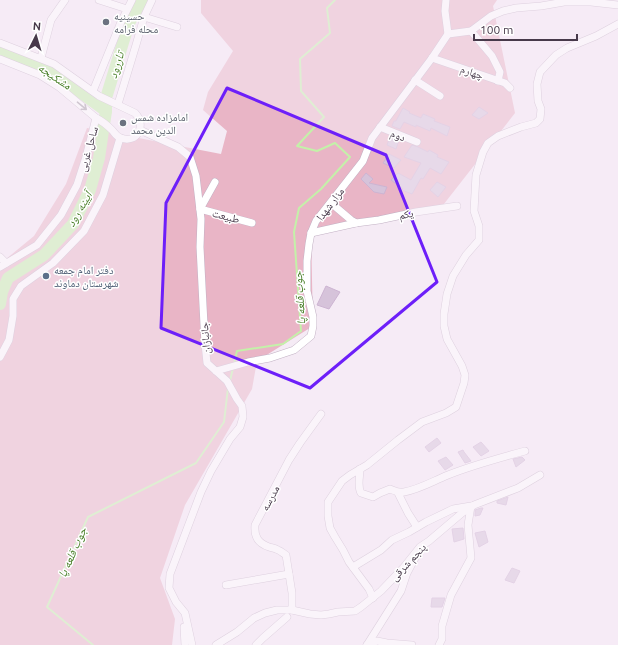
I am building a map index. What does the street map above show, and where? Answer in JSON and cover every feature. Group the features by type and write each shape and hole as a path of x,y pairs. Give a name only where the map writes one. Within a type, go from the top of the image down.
{"street":[{"path":"41,58 51,20 65,0"},
{"path":"99,0 127,9"},
{"path":"96,93 121,22 132,0"},
{"path":"116,103 146,11 152,0"},
{"path":"446,0 445,11 448,34 471,31 491,16 516,8 564,2 618,4"},
{"path":"144,17 177,27"},
{"path":"373,598 369,589 353,567 330,528 328,502 342,481 350,475 372,461 422,422 446,413 456,407 461,394 465,375 462,366 447,339 444,326 446,294 453,276 466,255 479,240 479,226 474,211 474,204 476,174 483,152 488,143 498,136 536,123 540,119 541,109 538,101 537,84 540,72 556,55 567,48 596,36 618,24"},
{"path":"471,31 492,56 500,72 498,81"},
{"name":"مزار شهدا","path":"216,371 248,362 270,358 294,350 311,336 313,317 307,291 308,250 311,233 316,221 363,161 372,138 432,58 448,34"},
{"path":"0,43 54,64 96,93 131,110 140,120 140,130 130,139 116,136 113,131 59,87 40,75 0,59"},
{"name":"چهارم","path":"432,58 504,83 510,88"},
{"path":"415,80 440,96"},
{"name":"ساحل غربی","path":"3,265 37,245 61,215 77,185 98,119"},
{"name":"دوم","path":"380,127 417,142"},
{"name":"جانبازان","path":"140,130 178,148 190,157 196,176 201,219 200,247 207,363 229,384 242,406 243,417 240,427 230,439 211,471 201,492 170,574 169,588 176,602 185,613 192,645"},
{"path":"0,357 9,340 13,299 21,286 53,264 84,231 102,195 120,138"},
{"path":"200,209 215,182"},
{"path":"331,203 356,223"},
{"name":"یکم","path":"311,233 356,223 457,206"},
{"name":"طبیعت","path":"200,209 252,223"},
{"path":"0,257 3,265"},
{"name":"مدرسه","path":"289,574 286,555 265,545 257,539 254,532 255,525 289,460 321,414"},
{"path":"360,469 359,486 361,493 373,497 390,489 398,493 422,487 448,475 495,459 525,451"},
{"name":"پنجم شرقی","path":"216,645 237,632 254,618 277,610 292,610 321,615 355,611 373,598 404,567 420,547 471,506 518,488 540,475"},
{"path":"398,493 417,527"},
{"path":"353,567 381,550 392,540 440,515 453,509 471,506 468,525 471,558 451,595 442,626 442,639 439,645"},
{"path":"367,645 401,591 420,547"},
{"path":"226,584 289,574 292,610"},
{"path":"185,613 185,645"},
{"path":"256,645 287,617"},
{"path":"367,645 377,641 412,645"}],"highlighted area":[{"path":"227,88 386,155 437,282 310,388 161,328 166,203"}],"shaded area":[{"path":"201,0 497,0 493,6 515,113 440,209 311,233 313,326 257,361 252,389 185,505 160,578 175,619 172,645 0,645 0,264 34,236 66,184 87,128 221,154 227,131 203,110 208,92 233,51 201,13"}],"building":[{"path":"479,107 488,113 479,119 472,115"},
{"path":"403,108 410,112 409,113 421,118 423,114 435,119 434,121 450,127 447,136 431,128 430,131 404,122 400,129 392,126"},
{"path":"390,137 399,140 396,149 387,145"},
{"path":"412,145 428,152 429,150 438,155 437,157 449,162 441,174 430,168 423,179 421,178 412,194 402,190 403,189 391,180 398,173 411,180 421,163 404,157"},
{"path":"389,154 401,160 394,168 383,163"},
{"path":"366,173 373,179 369,183 387,187 384,194 374,192 361,179"},
{"path":"437,182 446,187 438,197 430,190"},
{"path":"326,286 340,292 329,309 317,305"},
{"path":"437,438 441,443 429,452 425,447"},
{"path":"481,442 489,451 481,456 473,447"},
{"path":"463,450 471,461 465,463 458,452"},
{"path":"446,457 453,465 445,470 438,461"},
{"path":"522,457 525,460 516,467 513,459"},
{"path":"508,497 506,505 497,503 497,501"},
{"path":"483,508 480,515 475,516 475,510"},
{"path":"463,528 464,539 454,542 452,529"},
{"path":"485,531 488,542 479,547 475,533"},
{"path":"512,568 520,571 514,583 505,580"},
{"path":"432,598 445,598 442,607 431,607"}],"waterway":[{"name":"آیینه رود","path":"0,304 2,292 8,278 44,255 73,224 90,190 99,158 106,111 106,98 129,23 142,0"},
{"name":"جوب قلعه پا","path":"234,364 237,351 283,344 301,331 294,232 299,208 321,189 350,157 335,143 317,151 297,146 324,117 301,91 300,59 330,33 327,8 335,0"},
{"name":"مشکیجه","path":"0,50 39,64 106,111"},
{"name":"جوب قلعه پا","path":"230,381 233,368"},
{"name":"جوب قلعه پا","path":"93,645 47,607 88,517 196,463 224,422 228,388"}],"place":[{"name":"حسینیه محله فرامه","path":"106,22"},
{"name":"امامزاده شمس الدین محمد","path":"123,123"},
{"name":"دفتر امام جمعه شهرستان دماوند","path":"46,276"}],"water label":[{"name":"تاررود","path":"116,65"}]}
